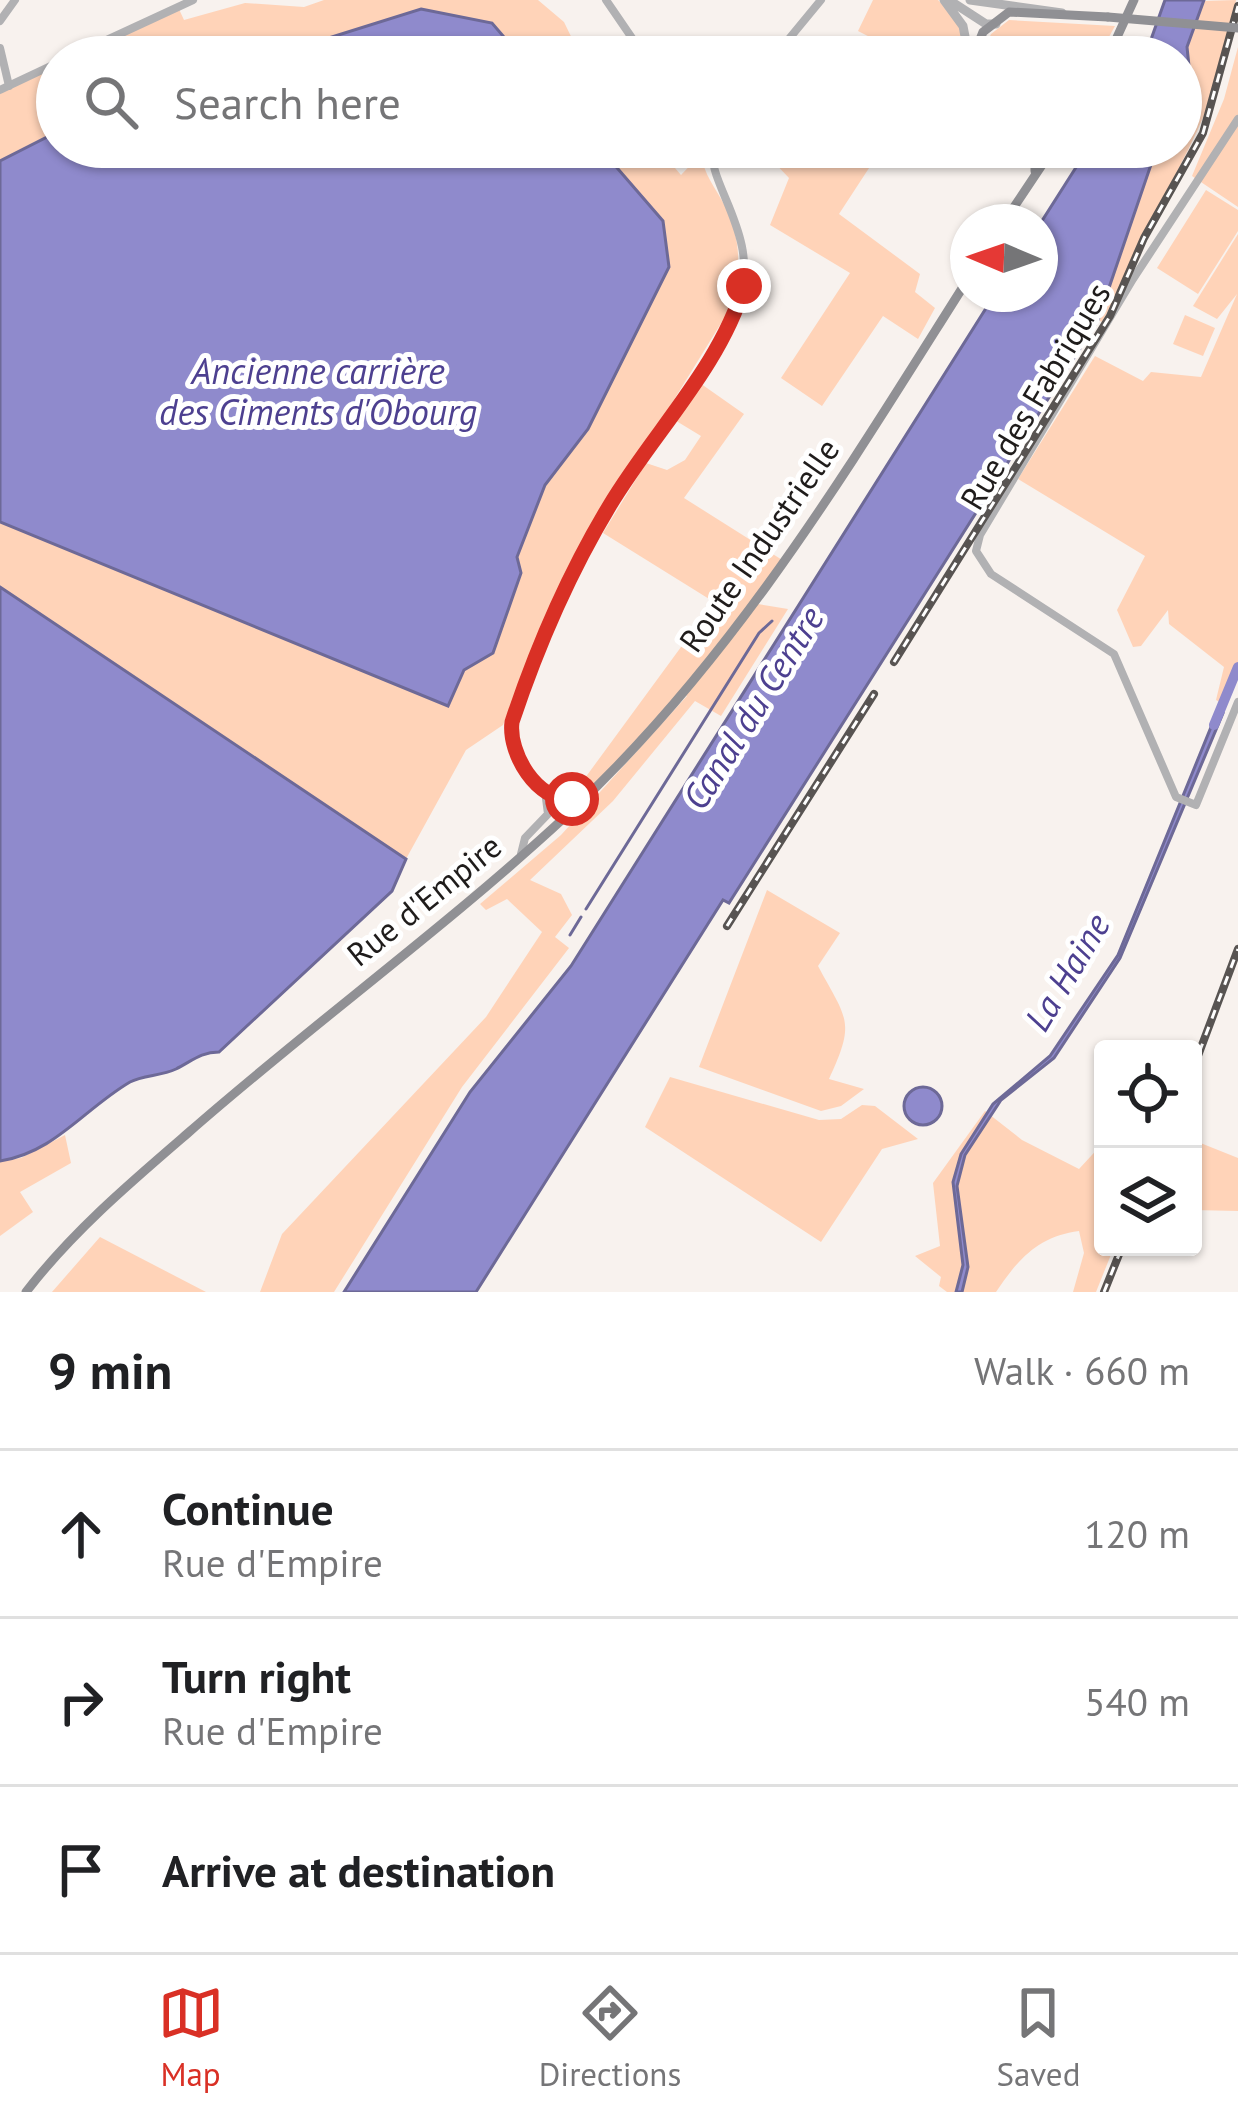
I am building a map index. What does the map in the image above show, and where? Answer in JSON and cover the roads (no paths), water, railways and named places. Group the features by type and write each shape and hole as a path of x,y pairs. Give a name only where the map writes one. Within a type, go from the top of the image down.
{"main road":[{"path":"1118,36 1134,0"},
{"path":"986,36 1010,12 1238,28"},
{"path":"1027,187 1035,168"},
{"path":"1016,204 1040,168"},
{"name":"Route Industrielle","path":"565,818 684,693 776,579 950,307"},
{"name":"Rue d'Empire","path":"26,1292 105,1206 176,1143 565,818"}],"street":[{"path":"0,21 15,0"},
{"path":"115,36 193,0"},
{"path":"606,0 631,36"},
{"path":"946,0 994,24"},
{"path":"946,0 966,36"},
{"path":"970,0 1062,13"},
{"path":"790,36 818,1"},
{"path":"0,48 5,88 36,73"},
{"name":"Rue des Fabriques","path":"1238,119 1133,279 995,509 976,551 991,574 1114,654 1181,799 1196,805 1238,702"},
{"path":"565,818 516,756 510,731 539,650 611,503 724,334 744,286 745,252 733,206 714,168"},
{"path":"545,791 563,800 587,796"},
{"path":"521,857 525,838 548,814 545,791"}],"water":[{"path":"1165,0 1204,0 1191,36 1152,36"},
{"path":"421,9 492,23 503,36 335,36"},
{"name":"Ancienne carrière des Ciments d'Obourg","path":"36,143 36,168 617,168 663,221 669,267 588,429 545,485 517,557 521,573 493,653 464,670 448,706 0,522 0,161"},
{"name":"Canal du Centre","path":"1076,168 1150,168 1098,320 476,1292 344,1292 470,1092 571,966 984,312 1058,312 1058,204 1053,204"},
{"path":"0,587 406,859 392,891 219,1052 130,1082 53,1140 0,1161"},
{"path":"1218,710 1223,713 1120,958 1054,1058 1001,1100 965,1155 957,1186 968,1267 962,1292 956,1292 963,1265 953,1182 961,1154 993,1104 1050,1056 1118,955"},
{"path":"923,1087 937,1092 942,1106 937,1120 923,1125 909,1120 904,1106 909,1092"}],"waterway":[{"name":"Canal du Centre","path":"586,909 759,633 772,621"},
{"name":"La Haine","path":"1214,725 1238,667"},
{"path":"570,935 581,917"}],"railway":[{"path":"1202,135 1238,6"},
{"path":"894,662 1110,316 1144,238 1183,168"},
{"path":"727,926 874,694"},
{"path":"1202,1045 1238,949"},
{"path":"1104,1292 1118,1256"}]}
